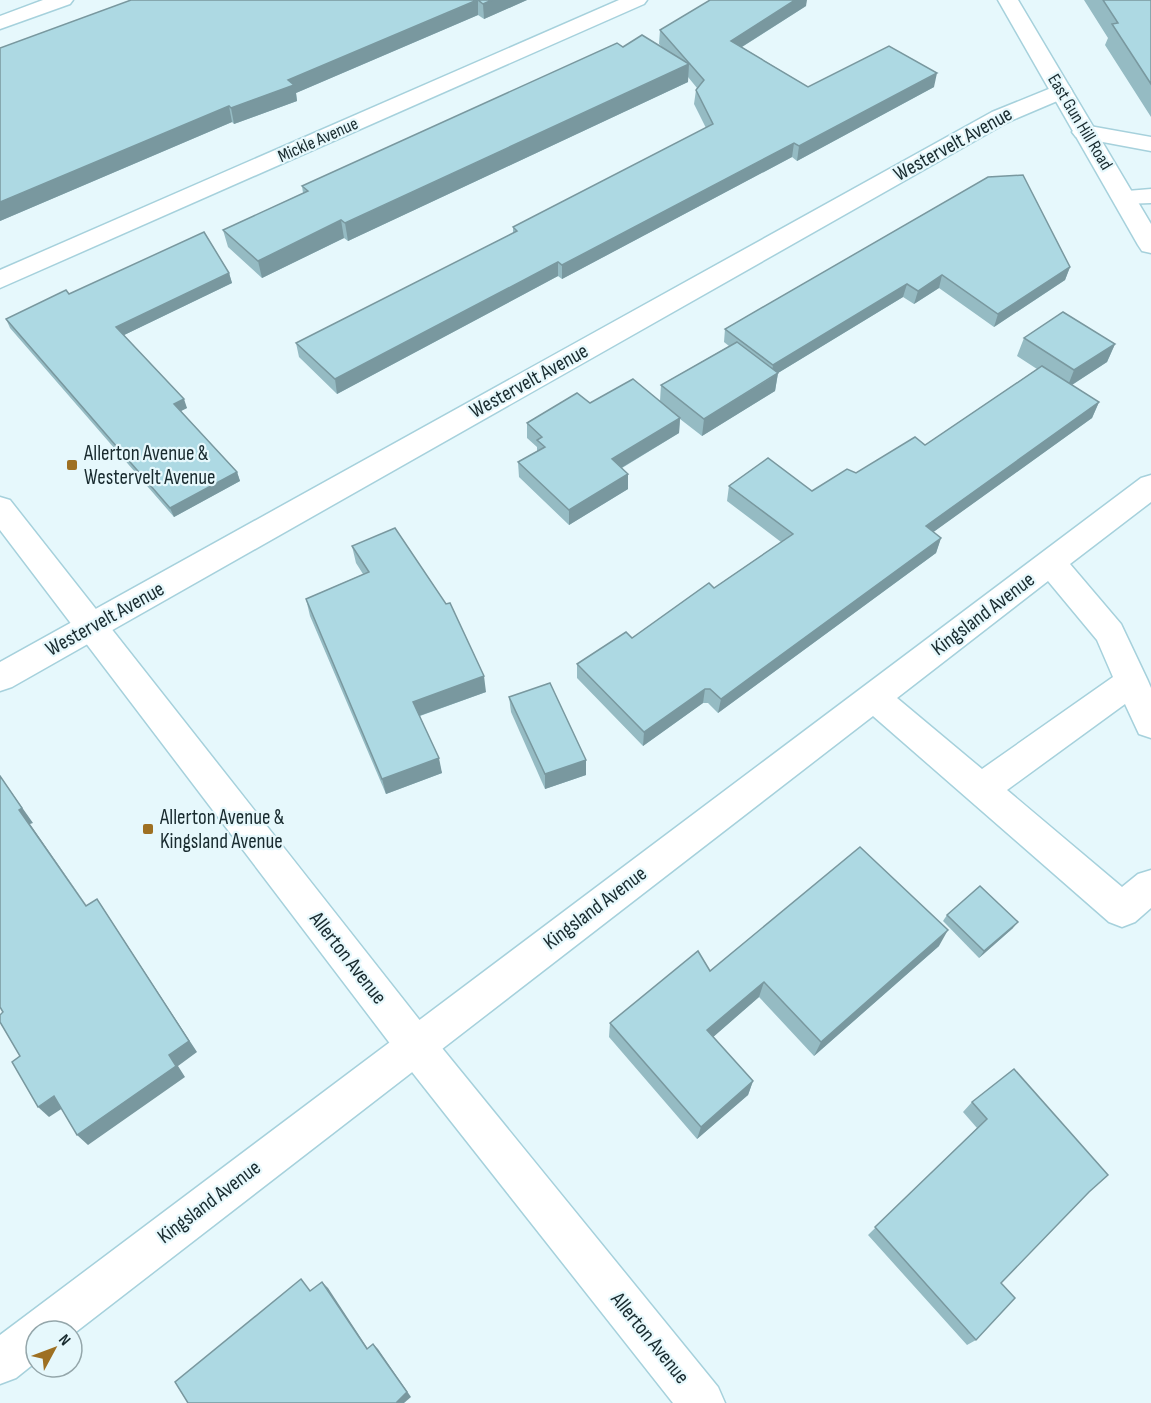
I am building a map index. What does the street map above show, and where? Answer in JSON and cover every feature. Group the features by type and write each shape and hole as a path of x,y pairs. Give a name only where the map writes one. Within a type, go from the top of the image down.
{"street":[{"path":"0,23 63,0"},
{"name":"Mickle Avenue","path":"0,280 637,0"},
{"name":"East Gun Hill Road","path":"1008,0 1151,245"},
{"name":"Westervelt Avenue","path":"0,678 1000,117 1061,91"},
{"path":"1084,132 1151,144"},
{"path":"1124,197 1151,196"},
{"name":"Kingsland Avenue","path":"57,1319 1151,486"},
{"name":"Allerton Avenue","path":"0,508 415,1045 702,1403"},
{"path":"1051,563 1110,633 1151,724"},
{"path":"980,789 1132,681"},
{"path":"873,697 1122,910 1151,886"},
{"path":"0,1362 24,1344"}],"building":[{"path":"131,0 477,0 288,80 294,85 231,108 229,106 0,202 0,48"},
{"path":"478,0 492,0 483,4"},
{"path":"710,0 795,0 731,41 808,87 889,46 937,73 799,146 794,143 562,265 558,262 335,379 296,343 517,231 513,227 713,124 696,90 704,80 660,30"},
{"path":"1103,0 1151,0 1151,84 1112,24 1118,23"},
{"path":"642,35 689,64 345,223 341,220 258,261 223,230 308,191 302,186 617,43 623,47"},
{"path":"1023,175 1070,267 998,314 942,275 918,291 907,284 773,365 725,329 988,177"},
{"path":"204,232 229,273 116,327 184,399 174,404 237,472 170,508 6,319 66,290 69,294"},
{"path":"1063,312 1115,344 1074,370 1024,338"},
{"path":"737,342 778,373 704,419 661,385"},
{"path":"1042,366 1099,402 926,526 941,538 721,699 710,689 705,689 644,732 577,664 626,632 632,638 709,583 714,588 793,534 729,486 768,458 812,491 847,469 856,473 915,437 925,445"},
{"path":"633,379 680,418 612,459 628,474 569,510 518,462 545,447 537,440 542,437 527,423 577,393 590,403"},
{"path":"395,528 446,604 450,603 484,676 413,702 439,758 382,779 306,599 369,572 352,546"},
{"path":"550,683 586,760 545,774 509,697"},
{"path":"0,776 22,808 19,810 86,906 97,899 189,1041 169,1055 176,1066 77,1135 54,1096 38,1107 12,1062 20,1056 0,1022 0,1015 3,1012 0,1007"},
{"path":"860,847 948,930 821,1042 764,982 707,1030 753,1081 701,1127 610,1023 698,951 710,971"},
{"path":"980,886 1018,922 984,951 947,915"},
{"path":"1014,1069 1108,1175 1001,1283 1015,1298 976,1340 875,1227 987,1119 972,1102"},
{"path":"301,1279 310,1291 322,1282 367,1349 373,1344 407,1392 398,1403 188,1403 175,1382"}],"place":[{"name":"Allerton Avenue & Westervelt Avenue","path":"72,465"},
{"name":"Allerton Avenue & Kingsland Avenue","path":"148,829"}]}
